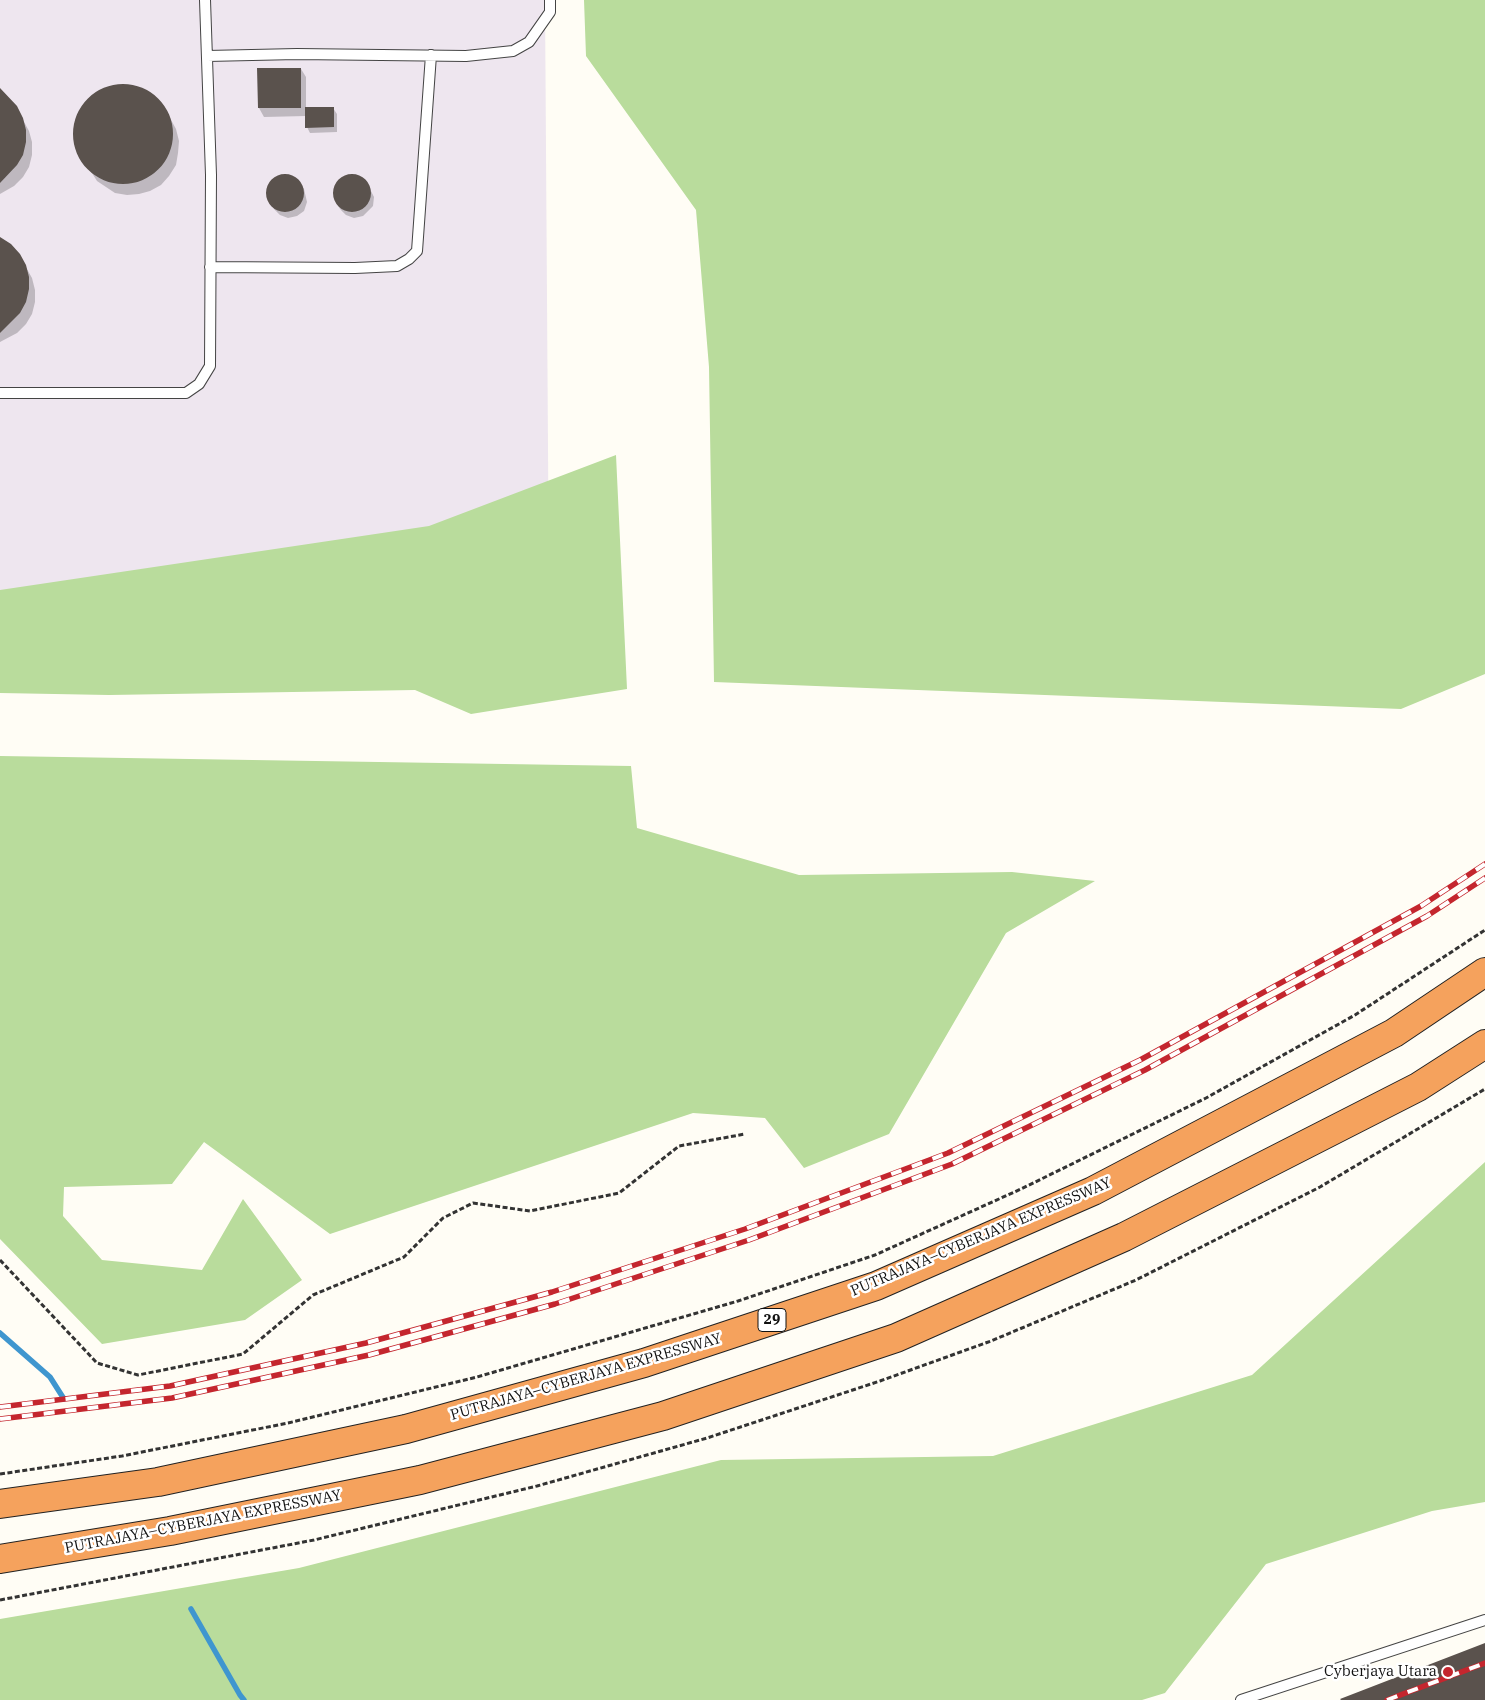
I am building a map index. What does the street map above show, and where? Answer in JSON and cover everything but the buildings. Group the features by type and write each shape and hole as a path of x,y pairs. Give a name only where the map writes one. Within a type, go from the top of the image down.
{"highway":[{"name":"PUTRAJAYA–CYBERJAYA EXPRESSWAY","path":"0,1504 158,1482 406,1429 644,1363 876,1286 1093,1191 1394,1033 1485,972"},
{"name":"PUTRAJAYA–CYBERJAYA EXPRESSWAY","path":"0,1559 170,1531 420,1480 663,1416 896,1338 1124,1237 1418,1087 1485,1044"}],"lane":[{"path":"0,393 186,393 200,384 210,366 211,175 205,0"},
{"path":"207,56 297,54 466,56 513,51 529,42 550,12 550,0"},
{"path":"210,267 355,268 397,266 409,259 417,251 431,56"},
{"path":"1241,1700 1485,1620"}],"path":[{"path":"0,1474 122,1456 268,1427 477,1377 738,1301 875,1255 1021,1189 1206,1098 1356,1015 1485,930"},
{"path":"0,1260 97,1363 138,1374 244,1354 313,1295 404,1257 443,1218 473,1203 530,1211 619,1193 679,1146 745,1134"},
{"path":"0,1600 314,1540 433,1511"}],"shaded area":[{"path":"0,0 545,0 549,596 0,595"}],"green space":[{"path":"584,0 1485,0 1485,674 1401,709 714,682 709,367 696,210 586,56"},
{"path":"616,455 627,689 471,714 415,690 109,695 0,693 0,590 429,526"},
{"path":"0,756 631,766 637,828 799,875 1012,872 1095,881 1006,933 889,1134 804,1168 765,1118 693,1113 330,1234 204,1142 172,1184 64,1187 63,1216 102,1260 202,1270 243,1199 302,1280 245,1320 102,1344 0,1239"},
{"path":"1485,1162 1485,1502 1432,1511 1266,1564 1165,1693 1142,1700 0,1700 0,1619 299,1568 721,1460 993,1456 1252,1375"}],"waterway":[{"path":"0,1333 50,1377 64,1399"},
{"path":"191,1609 244,1700"}],"railway":[{"path":"0,1407 170,1386 366,1343 552,1292 745,1229 948,1153 1140,1060 1421,906 1485,864"},
{"path":"0,1419 172,1398 369,1355 555,1304 749,1240 952,1164 1145,1070 1427,916 1485,878"},
{"path":"1387,1700 1485,1663"}],"place":[{"name":"Cyberjaya Utara","path":"1448,1672"}]}
